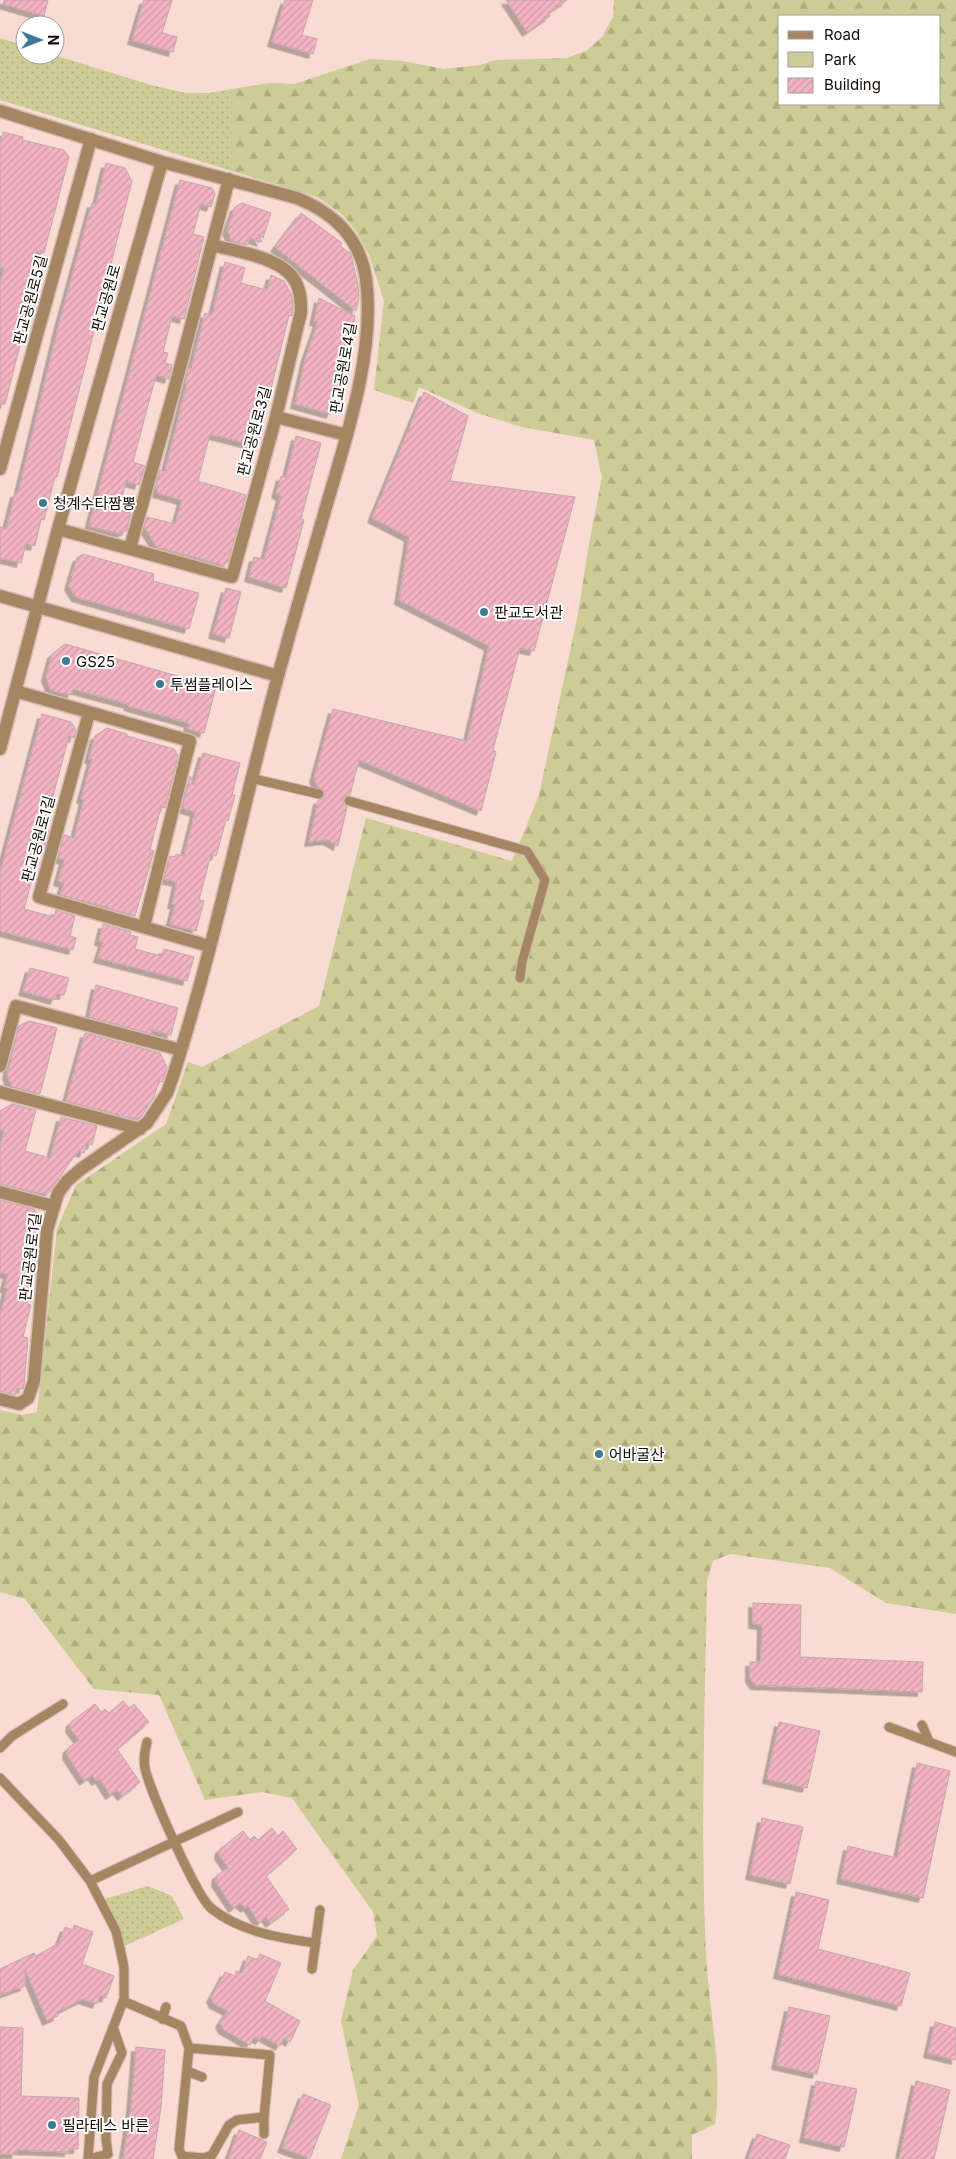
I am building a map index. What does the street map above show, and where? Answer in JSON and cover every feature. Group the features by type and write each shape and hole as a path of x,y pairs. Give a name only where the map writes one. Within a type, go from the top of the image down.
{"street":[{"path":"0,111 162,162"},
{"name":"판교공원로5길","path":"0,470 91,139"},
{"name":"판교공원로4길","path":"162,162 297,198 326,211 346,231 363,260 368,297 367,330 347,435 278,676"},
{"name":"판교공원로","path":"0,749 58,529 162,162"},
{"path":"130,548 229,179"},
{"name":"판교공원로3길","path":"58,529 232,577 276,417 301,312 301,297 297,284 291,274 267,259 212,245"},
{"path":"276,417 347,435"},
{"path":"0,596 278,676"},
{"name":"판교공원로1길","path":"0,1399 19,1404 28,1398 34,1381 47,1230 58,1193 81,1169 140,1129 157,1110 167,1093 181,1050 209,946 250,778 278,676"},
{"path":"15,691 190,741 144,926"},
{"name":"판교공원로1길","path":"89,713 39,897 209,946"},
{"path":"0,1066 16,1006 181,1050"},
{"path":"0,1092 140,1129"},
{"path":"0,1192 53,1206"}],"lane":[{"path":"250,778 318,794"},
{"path":"349,801 527,851 545,880 522,962 520,978"},
{"path":"0,1748 12,1736 63,1704"},
{"path":"922,1725 929,1741"},
{"path":"889,1727 956,1752"},
{"path":"147,1742 144,1754 149,1783 193,1883 209,1907 231,1922 248,1929 288,1939 316,1943"},
{"path":"0,1778 59,1840 90,1881 116,1931 126,1983 123,2001 113,2027 94,2077 88,2159 108,2154 106,2139 107,2084 122,2053 113,2027"},
{"path":"90,1881 238,1812"},
{"path":"312,1969 320,1910"},
{"path":"123,2001 181,2026 189,2048 179,2149 182,2156 203,2158 212,2155 229,2125 236,2120 264,2117"},
{"path":"162,2019 166,2007"},
{"path":"189,2048 270,2055 264,2134"},
{"path":"187,2071 202,2078"}],"green space":[{"path":"614,0 956,0 956,1614 886,1603 830,1568 730,1554 713,1561 707,1581 703,1862 706,1955 715,2040 717,2103 715,2124 692,2135 692,2159 341,2159 359,2105 341,2021 353,1970 377,1936 373,1912 292,1798 262,1792 205,1800 159,1695 94,1689 25,1599 0,1592 0,1410 22,1415 37,1412 57,1229 76,1185 166,1124 188,1062 202,1067 319,1006 366,818 512,861 539,795 578,614 602,477 594,440 522,427 480,414 419,387 413,403 374,390 384,301 369,255 356,231 343,215 317,197 232,171 232,89 269,83 294,84 370,59 403,61 444,69 480,65 495,60 567,58 586,51 602,37 613,17"},
{"path":"0,38 15,43 15,65 65,65 65,58 151,85 186,93 209,93 232,89 232,171 0,100"},
{"path":"148,1886 172,1896 184,1919 120,1948 101,1900"}],"building":[{"path":"4,0 48,0 44,15 3,4"},
{"path":"144,0 172,0 162,33 177,37 173,52 132,40"},
{"path":"285,0 313,0 302,35 317,39 313,54 272,42"},
{"path":"506,0 567,0 548,13 550,16 527,32"},
{"path":"3,132 23,137 22,140 64,150 69,157 44,253 36,251 21,308 29,310 5,404 0,404 0,283 4,268 0,267 0,144"},
{"path":"106,163 125,168 132,181 57,477 55,477 44,520 41,519 35,546 26,544 21,563 0,558 0,527 6,529 15,493 18,493 59,323 92,203 96,204"},
{"path":"180,180 212,188 215,194 211,207 201,204 193,234 204,237 184,319 172,316 163,352 168,353 165,363 172,365 169,379 156,375 133,462 145,466 139,485 126,481 119,510 131,513 127,530 120,534 89,526"},
{"path":"242,203 271,213 263,238 258,234 262,242 250,238 248,245 232,241 227,230 235,207"},
{"path":"301,213 342,243 340,246 351,254 358,285 359,298 356,311 275,247"},
{"path":"225,262 245,268 241,283 267,290 271,275 284,281 292,296 293,311 292,316 289,315 257,446 210,434 198,481 246,495 228,562 223,565 157,547 144,527 147,517 175,524 182,500 157,493 158,490 155,489 160,470 165,471 187,383 185,383 188,369 191,369 205,313 212,315"},
{"path":"319,298 355,316 350,346 337,384 339,385 331,414 295,404 306,356 318,322 314,321"},
{"name":"판교도서관","path":"424,392 468,416 450,481 575,497 534,651 520,648 493,750 496,752 481,811 359,760 350,795 345,796 343,800 344,805 347,807 338,846 327,840 309,842 318,800 323,799 325,795 323,789 317,787 314,778 333,709 467,741 489,646 399,600 409,537 372,518"},
{"path":"296,436 321,443 301,519 304,520 286,588 249,577 254,557 264,559 281,496 276,494 281,476 286,477"},
{"path":"83,554 154,574 153,581 199,593 189,629 76,597 69,586 77,558"},
{"path":"226,588 241,592 229,638 213,634"},
{"path":"65,644 216,687 204,733 188,729 189,723 128,706 129,704 73,689 71,695 51,690 46,677 52,654"},
{"path":"42,714 71,722 76,730 74,738 69,736 44,830 49,831 42,854 39,853 24,909 54,917 56,910 75,916 70,936 76,938 73,950 0,931 0,872"},
{"path":"107,728 127,734 127,736 174,749 178,756 165,808 161,807 150,850 154,851 135,916 60,895 64,883 58,881 64,860 58,858 64,835 74,838 84,799 81,799 92,759 89,759 95,736"},
{"path":"203,753 240,763 232,795 235,795 228,821 226,820 216,856 211,854 199,900 204,901 196,931 170,924 175,905 172,904 177,882 164,879 170,856 175,857 176,854 184,856 195,812 182,808 190,776 194,785"},
{"path":"103,924 131,932 130,935 138,937 135,949 161,956 164,949 194,957 187,981 98,958 103,942 99,941"},
{"path":"30,968 69,978 64,995 57,994 55,1000 23,991"},
{"path":"96,985 178,1008 171,1035 150,1029 152,1034 89,1017"},
{"path":"29,1021 57,1028 40,1094 12,1087 7,1075 19,1026"},
{"path":"85,1033 160,1053 167,1067 164,1078 162,1082 159,1081 154,1097 140,1118 134,1119 66,1101"},
{"path":"12,1104 36,1110 25,1151 50,1158 61,1117 97,1126 92,1145 87,1143 84,1153 78,1151 47,1195 0,1184 0,1147 4,1131 0,1130 0,1111"},
{"path":"0,1200 34,1209 41,1221 32,1263 36,1264 35,1272 27,1304 31,1305 23,1337 28,1338 24,1385 23,1389 17,1388 15,1395 0,1391 0,1315 7,1289 4,1288 8,1274 0,1273"},
{"path":"753,1603 801,1605 800,1657 923,1662 922,1692 755,1685 750,1678 750,1662 761,1662 762,1625 753,1624"},
{"path":"123,1701 129,1708 134,1704 149,1722 117,1749 140,1782 122,1796 117,1790 110,1795 100,1779 96,1781 92,1775 84,1781 67,1755 68,1748 79,1740 70,1728 71,1722 95,1704 101,1712 105,1709 109,1713"},
{"path":"779,1722 820,1731 807,1788 767,1779"},
{"path":"917,1763 950,1771 923,1898 841,1879 848,1846 897,1858"},
{"path":"762,1818 803,1827 790,1884 750,1875"},
{"path":"272,1828 278,1836 283,1831 297,1849 266,1876 289,1909 270,1923 266,1917 259,1923 248,1906 245,1908 240,1903 233,1908 216,1882 217,1875 228,1868 219,1855 220,1849 243,1831 250,1840 254,1836 258,1840"},
{"path":"796,1892 829,1900 818,1949 910,1973 901,2006 778,1974"},
{"path":"74,1925 93,1932 82,1964 114,1976 106,1998 100,1996 97,2004 83,1999 57,2012 58,2016 47,2021 25,1969 25,1986 0,1995 0,1969 34,1953 36,1956 59,1943 65,1927 73,1930"},
{"path":"260,1954 281,1963 265,2001 300,2021 290,2042 284,2038 280,2046 262,2036 260,2040 254,2037 250,2045 223,2029 220,2023 228,2011 214,2004 211,1998 225,1972 235,1976 236,1971 242,1973 248,1956 257,1960"},
{"path":"789,2007 830,2016 817,2074 776,2065"},
{"path":"935,2022 956,2028 956,2060 928,2053"},
{"path":"0,2027 23,2028 21,2096 79,2098 78,2149 69,2149 69,2152 16,2150 16,2154 0,2154"},
{"path":"136,2047 165,2050 161,2107 153,2159 123,2159 131,2109"},
{"path":"816,2081 857,2089 844,2147 804,2138"},
{"path":"916,2081 950,2090 934,2159 899,2159"},
{"path":"303,2094 331,2105 310,2158 282,2148"},
{"path":"239,2130 267,2142 260,2159 228,2159"},
{"path":"757,2134 790,2145 785,2159 748,2159"}],"place":[{"name":"청계수타짬뽕","path":"43,503"},
{"name":"판교도서관","path":"484,612"},
{"name":"GS25","path":"66,661"},
{"name":"투썸플레이스","path":"160,684"},
{"name":"어바굴산","path":"599,1454"},
{"name":"필라테스 바른","path":"52,2125"}]}
